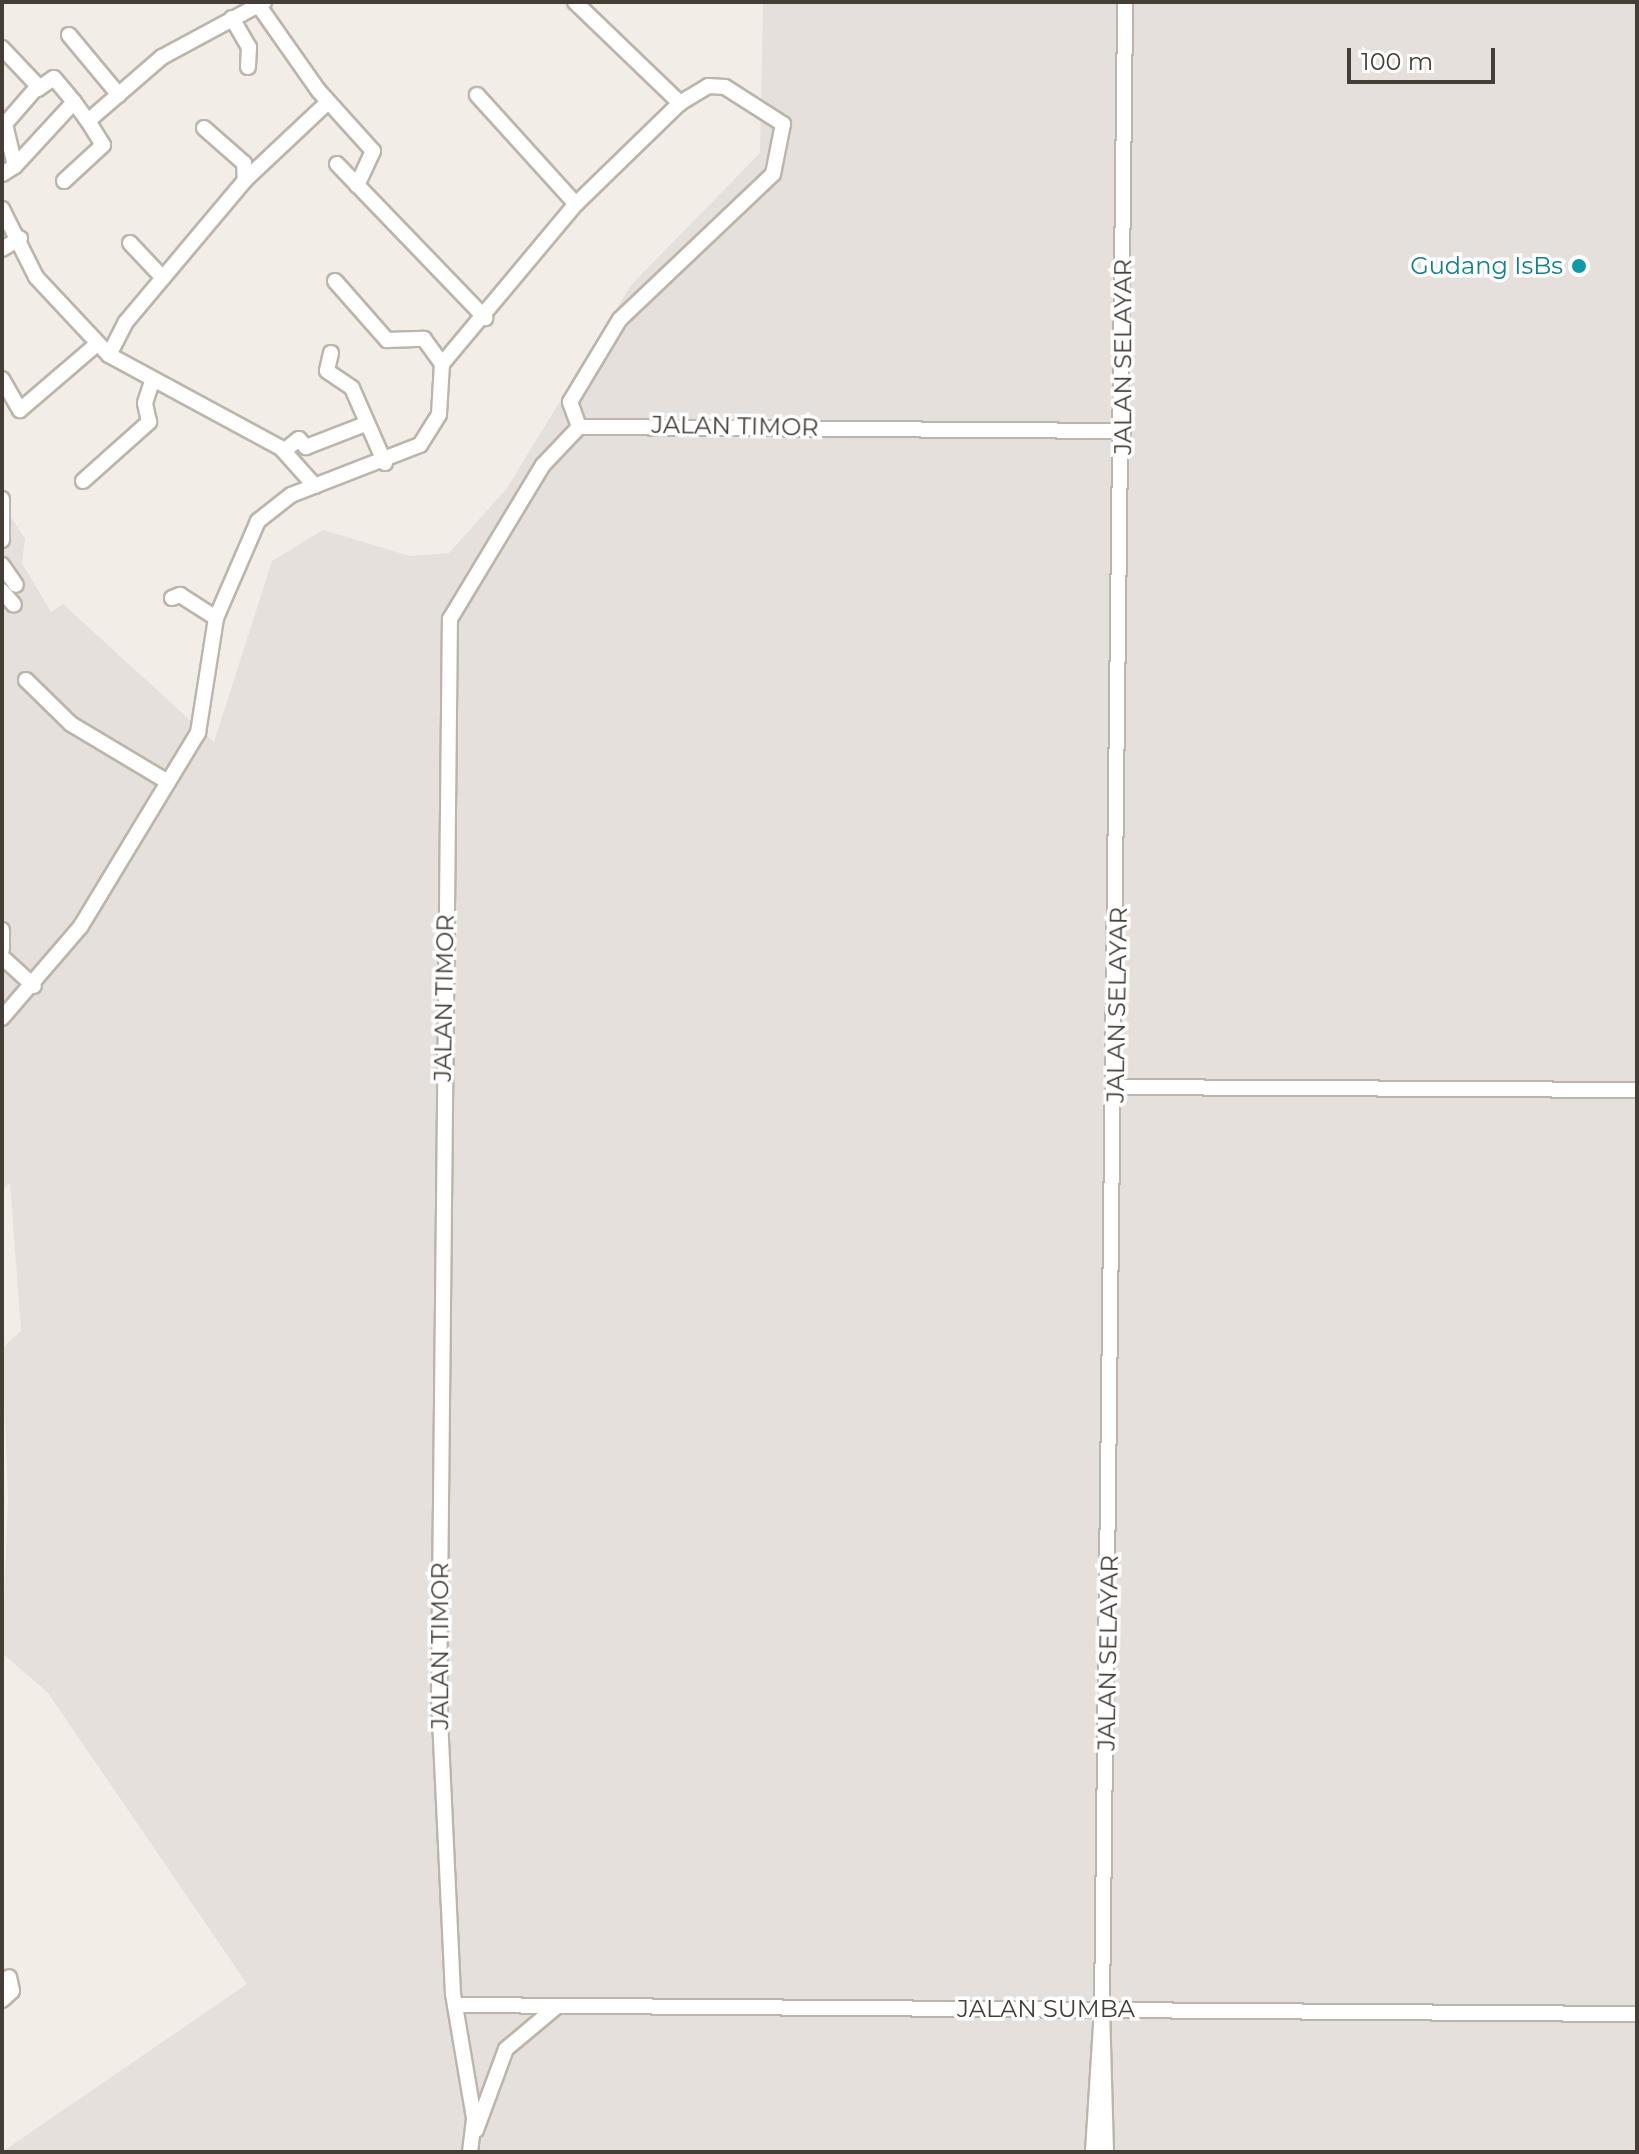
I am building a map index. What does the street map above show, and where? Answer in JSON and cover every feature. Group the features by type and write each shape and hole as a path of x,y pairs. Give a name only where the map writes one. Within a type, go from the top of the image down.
{"street":[{"path":"575,2 680,103"},
{"name":"JALAN SELAYAR","path":"1106,2152 1102,2009 1116,1087 1125,2"},
{"path":"88,121 162,57 254,5 328,102 374,154 357,185"},
{"path":"232,18 249,47 248,67"},
{"path":"69,35 119,95"},
{"path":"2,48 38,89"},
{"path":"8,170 4,122 54,78 103,145 64,181"},
{"path":"2,1018 34,986 81,926 168,782 206,711 216,618 258,521 281,500 412,452 432,432 442,364 485,318 576,204 680,103 708,86 725,87 780,120 779,159 765,186 620,319 570,402 579,427"},
{"path":"477,95 576,204"},
{"path":"8,170 74,102"},
{"path":"109,355 163,278 245,180 328,102"},
{"path":"204,128 244,163 245,180"},
{"path":"337,164 485,318"},
{"path":"2,209 20,238 36,277 109,355 284,451 315,486"},
{"path":"2,249 20,238"},
{"path":"130,243 163,278"},
{"path":"335,281 387,340 424,339 442,364"},
{"path":"2,379 20,410 97,344"},
{"path":"284,451 299,439 306,447 363,425 370,418 352,388 327,371 331,353"},
{"path":"83,481 149,422 153,379"},
{"path":"363,425 385,463"},
{"name":"JALAN TIMOR","path":"470,2152 475,2135 455,2005 439,1684 450,619 543,465 579,427 1123,431"},
{"path":"2,499 2,540"},
{"path":"2,565 14,605"},
{"path":"172,598 180,595 216,618"},
{"path":"26,680 71,724 168,782"},
{"path":"2,930 2,949"},
{"path":"2,957 34,986"},
{"path":"1116,1087 1637,1090"},
{"path":"2,2000 12,1991 9,1977"},
{"name":"JALAN SUMBA","path":"455,2005 1637,2014"},
{"path":"475,2135 506,2049 527,2025 559,2006"},
{"name":"JALAN SELAYAR","path":"1093,2152 1102,2009"}],"shaded area":[{"path":"763,2 1637,2 1637,2152 2,2152 247,1984 48,1693 2,1653 8,1498 2,1348 21,1331 10,1183 2,1189 2,503 25,539 22,563 51,612 63,604 214,742 272,561 323,530 410,556 449,553 507,488 631,285 760,153"}],"place":[{"name":"Gudang IsBs","path":"1579,266"}]}
